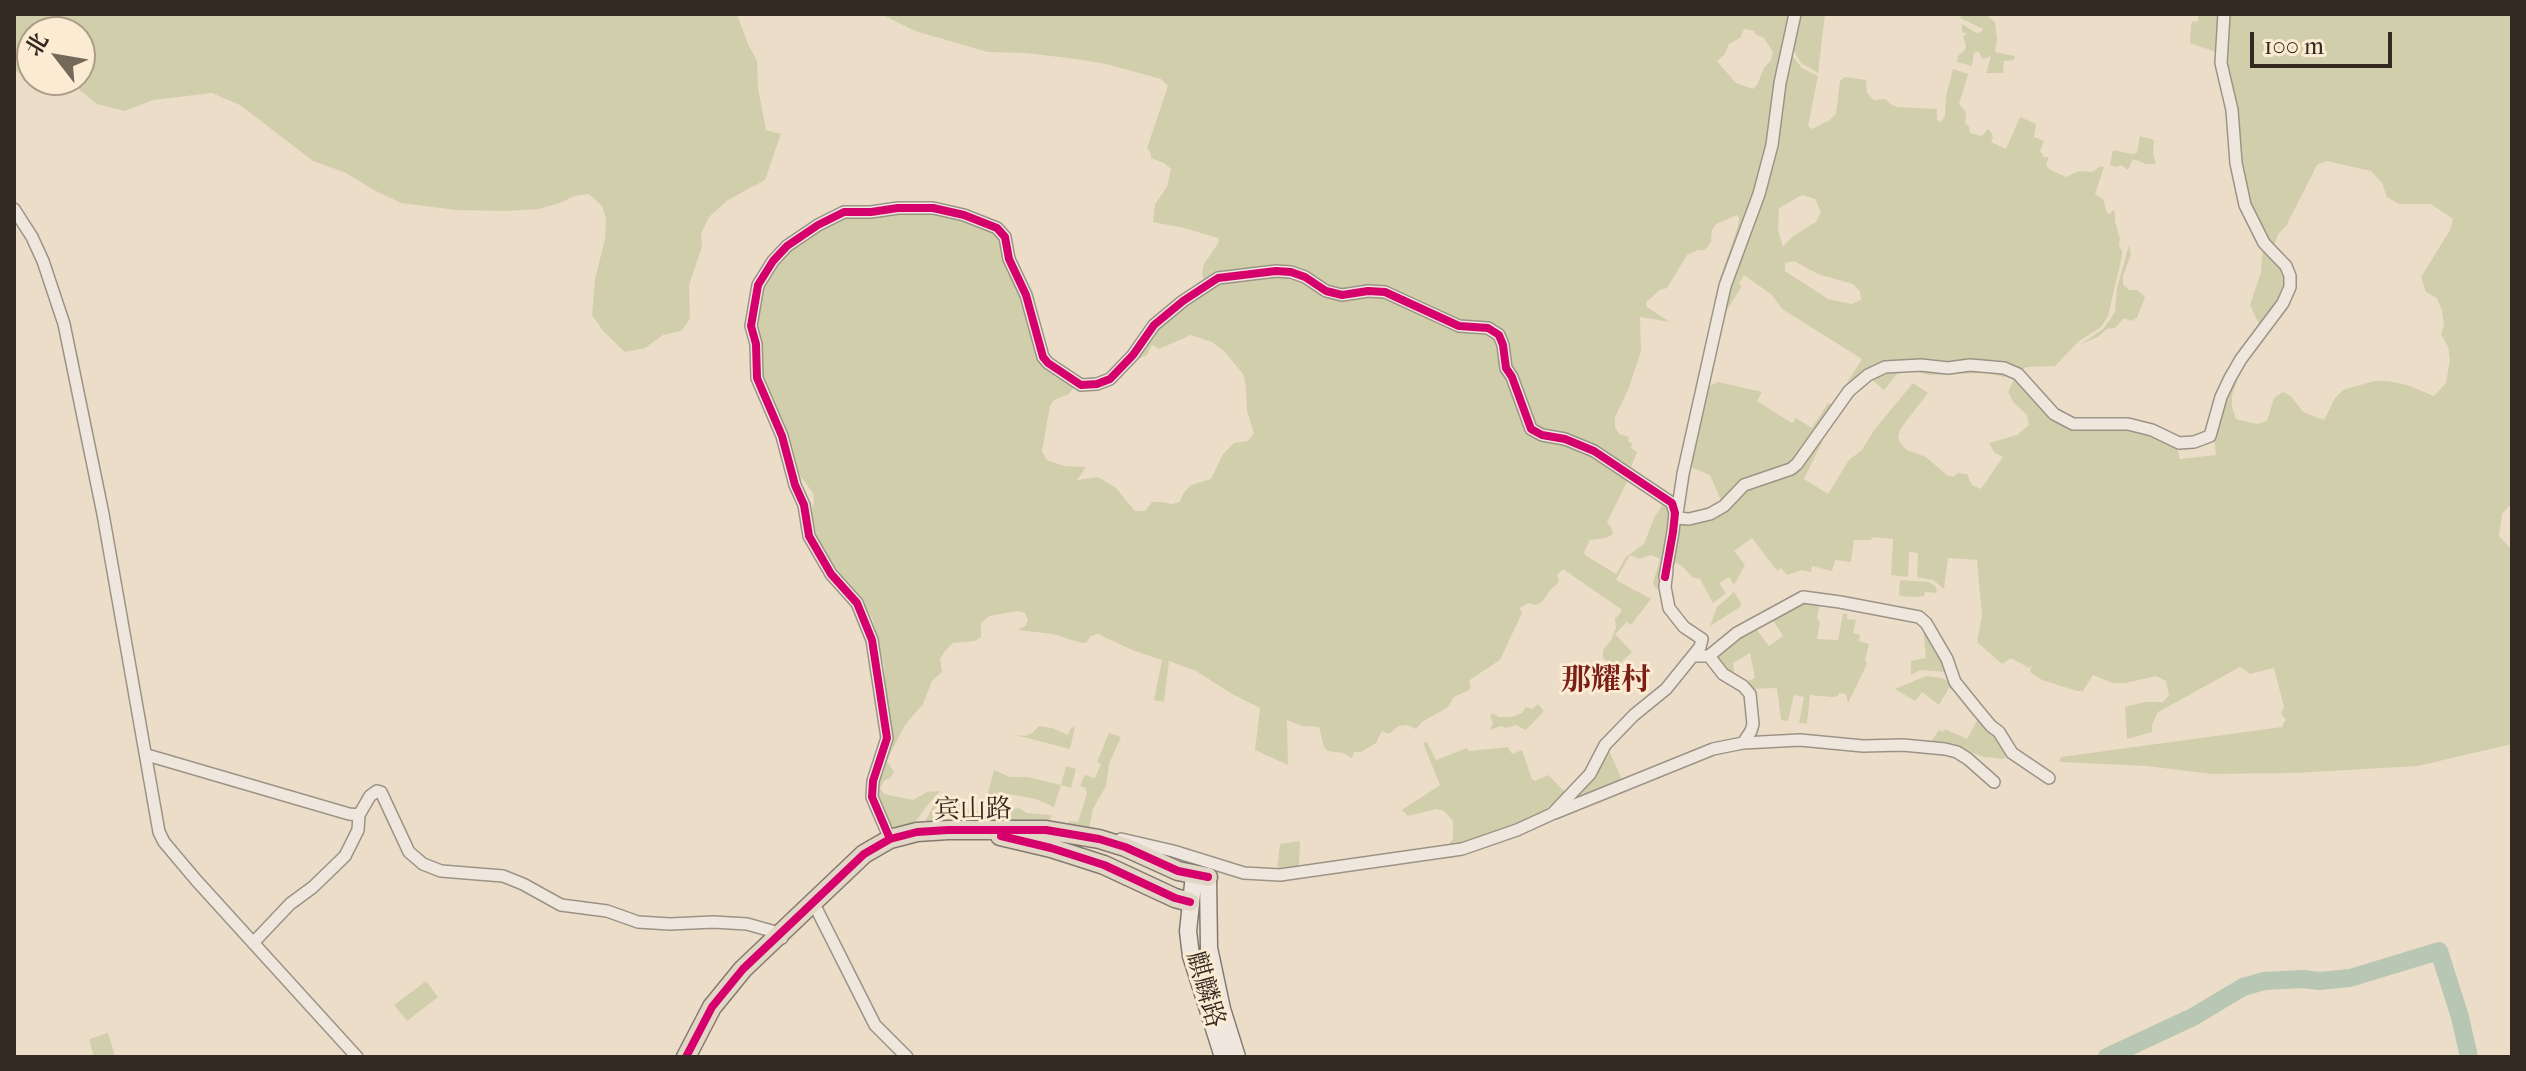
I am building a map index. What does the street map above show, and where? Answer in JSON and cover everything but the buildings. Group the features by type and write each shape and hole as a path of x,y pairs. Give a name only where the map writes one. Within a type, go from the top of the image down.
{"main road":[{"name":"宾山路","path":"815,906 864,854 890,839 931,831 1046,830 1099,839 1178,871 1201,876"},
{"name":"宾山路","path":"688,1057 728,991 781,937 866,859 884,847 918,836 985,834 1051,848 1123,873 1190,902"},
{"name":"麒麟路","path":"1201,876 1190,902 1188,931 1191,956 1223,1057"},
{"name":"麒麟路","path":"1201,876 1209,948 1222,1009 1237,1057"}],"street":[{"path":"1665,577 1675,534 1683,474 1725,286 1759,194 1772,145 1780,83 1795,14"},
{"path":"1677,518 1689,519 1710,514 1724,506 1744,485 1767,479 1797,464 1849,391 1868,375 1885,367 1921,365 1948,368 1970,365 2004,368 2018,374 2054,414 2073,424 2128,424 2152,430 2179,443 2210,436 2230,378 2283,303 2290,287 2286,266 2264,243 2245,205 2236,163 2232,110 2221,63 2224,14"},
{"path":"890,839 872,797 873,781 887,738 872,640 857,603 831,574 809,536 804,505 795,485 779,425 757,378 756,344 751,326 758,285 781,251 818,225 844,212 898,208 933,208 964,215 997,228 1008,243 1009,259 1026,295 1043,357 1081,385 1110,379 1133,355 1154,325 1218,278 1276,271 1305,277 1326,291 1342,295 1385,292 1459,326 1488,328 1499,335 1506,368 1531,429 1594,451 1672,503 1675,513 1665,577 1666,596 1674,617 1702,639 1695,656 1666,689 1634,715 1605,745 1590,774 1552,814"},
{"path":"14,209 43,261 64,324 103,514 159,832 164,842 357,1057"},
{"path":"1695,656 1709,656 1737,633 1803,597 1919,617 1926,623 1947,659 1952,677 1999,732 2012,753 2049,778"},
{"path":"1709,656 1723,674 1750,694 1753,724 1743,743"},
{"path":"1099,839 1140,843 1244,873 1280,875 1452,852 1517,830 1713,749 1743,743 1800,740 1945,749 1968,759 1994,782"},
{"path":"147,755 359,815"},
{"path":"253,943 290,904 345,856 358,830 359,815 370,796 377,791 381,792 409,852 423,864 441,871 503,876 561,905 607,911 638,922 747,924 781,937"},
{"path":"815,906 875,1025 907,1057"}],"shaded area":[{"path":"14,14 737,14 757,61 758,88 766,130 781,134 765,180 728,200 709,217 701,234 702,247 689,285 690,319 681,331 663,335 645,348 625,352 603,331 592,315 606,219 602,206 589,194 539,209 506,211 456,210 401,203 344,172 313,161 240,105 212,93 153,100 125,111 97,104 87,96 96,96 96,16 16,16 16,71"},
{"path":"881,14 1792,14 1778,63 1764,164 1715,311 1720,278 1738,226 1737,215 1716,224 1711,242 1705,250 1687,255 1667,288 1646,302 1647,307 1670,322 1640,317 1641,351 1615,417 1619,434 1629,437 1631,448 1637,452 1629,472 1543,434 1526,416 1501,334 1461,324 1386,290 1343,293 1291,271 1205,283 1202,273 1204,264 1219,242 1218,238 1153,222 1155,204 1167,187 1171,169 1151,158 1147,148 1168,86 1161,79 1076,59 988,52 915,31","holes":["1744,29 1755,31 1773,52 1753,89 1736,83 1717,61 1725,54 1729,44 1740,38"]},
{"path":"1799,14 1825,14 1818,73 1801,63 1792,48"},
{"path":"1963,14 1985,14 1995,22 1995,52 2015,56 2014,60 2004,61 2003,73 1986,73 1991,56 1983,59 1978,51 1974,53 1972,66 1957,62 1966,45 1963,36 1967,34 1962,32 1962,24 1976,33 1983,29 1960,18"},
{"path":"2198,14 2222,14 2219,53 2190,43 2192,22 2198,21"},
{"path":"2226,14 2512,14 2512,503 2502,514 2499,536 2512,550 2512,744 2418,766 2295,773 2211,774 2147,766 2059,762 2061,757 2282,727 2286,719 2281,714 2284,707 2274,668 2250,674 2240,667 2158,712 2152,732 2127,739 2125,707 2163,702 2169,695 2166,681 2156,676 2113,683 2093,675 2083,691 2077,691 2042,680 2030,672 2032,665 2029,668 2011,658 2002,664 1977,642 1982,616 1977,560 1948,558 1944,589 1933,580 1917,577 1918,553 1909,552 1908,577 1891,575 1893,539 1872,537 1871,540 1854,540 1851,562 1835,560 1832,571 1812,566 1811,572 1802,570 1787,575 1781,568 1777,571 1752,538 1734,551 1745,565 1734,585 1729,577 1719,583 1726,593 1713,603 1700,579 1692,577 1672,561 1678,523 1689,522 1741,490 1790,471 1837,411 1804,479 1828,494 1849,460 1862,450 1874,430 1913,383 1928,393 1901,428 1900,443 1907,450 1926,457 1947,475 1967,474 1972,485 1981,489 2003,457 1995,453 1989,443 2017,435 2029,425 2027,415 2008,392 2016,375 2062,421 2127,426 2176,444 2180,459 2216,455 2214,437 2232,380 2258,343 2243,366 2232,395 2236,419 2257,424 2267,421 2274,398 2283,392 2291,396 2303,412 2324,420 2335,398 2343,390 2374,381 2407,385 2434,396 2446,383 2450,359 2441,334 2444,325 2442,311 2437,298 2426,292 2421,277 2450,230 2453,219 2431,204 2399,204 2387,197 2382,183 2371,171 2327,161 2317,165 2286,226 2278,234 2274,247 2267,242 2247,204 2224,77"},
{"path":"1790,53 1802,68 1818,76 1808,126 1812,129 1836,114 1840,81 1845,77 1866,80 1867,93 1874,100 1885,99 1898,107 1937,109 1937,120 1941,122 1945,116 1953,69 1968,74 1959,104 1966,112 1965,123 1970,133 1982,136 1988,129 1993,137 1991,142 2006,149 2020,117 2036,124 2034,137 2044,141 2040,151 2044,157 2049,157 2046,164 2049,169 2066,177 2079,171 2092,172 2104,167 2095,194 2103,199 2107,213 2113,210 2115,213 2122,251 2108,316 2101,327 2079,341 2055,366 2027,367 2018,371 1995,365 1867,373 1796,463 1722,503 1710,475 1688,466 1705,391 1709,386 1718,382 1762,392 1757,401 1792,423 1796,418 1812,428 1828,403 1833,405 1862,359 1782,309 1772,295 1744,275 1739,284 1742,286 1721,325 1723,309 1778,128","holes":["1802,195 1815,199 1821,212 1816,222 1793,236 1783,247 1778,231 1779,208","1794,261 1818,274 1853,284 1860,291 1861,300 1852,304 1828,299 1785,271 1785,263"]},
{"path":"2140,136 2154,140 2156,164 2133,159 2128,170 2121,165 2110,165 2113,150 2137,153"},
{"path":"933,209 999,233 1038,351 1074,387 1050,406 1042,451 1047,460 1064,466 1086,467 1077,480 1098,477 1116,488 1135,511 1145,511 1152,502 1180,502 1191,485 1211,479 1223,454 1234,443 1248,441 1254,433 1247,411 1243,374 1212,342 1191,335 1159,349 1152,345 1147,355 1136,360 1155,327 1208,285 1290,274 1325,292 1369,292 1498,336 1528,430 1577,445 1628,480 1607,522 1613,534 1590,540 1585,555 1616,574 1626,557 1644,544 1654,518 1667,503 1670,514 1662,586 1656,589 1653,583 1660,559 1651,555 1639,559 1630,555 1616,580 1651,599 1631,625 1627,622 1615,634 1632,652 1615,668 1603,658 1603,650 1611,640 1616,628 1615,619 1621,609 1563,569 1557,575 1559,580 1556,585 1542,602 1519,608 1522,613 1500,660 1471,679 1469,690 1454,697 1448,707 1416,729 1407,725 1399,726 1389,734 1382,731 1376,743 1361,752 1354,752 1352,758 1328,751 1319,727 1302,726 1287,720 1288,765 1255,750 1260,708 1196,671 1169,661 1164,702 1154,700 1162,660 1098,634 1091,636 1086,643 1053,634 1018,630 1028,620 1025,613 1017,611 989,616 981,623 981,637 975,641 953,643 945,651 940,659 942,672 932,681 923,704 905,725 891,752 887,761 894,772 880,788 884,794 913,800 927,792 940,791 912,827 891,830 875,797 886,705 884,665 873,621 868,610 840,579 813,541 810,516 813,493 798,473 760,370 757,318 762,287 777,258 841,215"},
{"path":"2129,245 2131,254 2123,284 2145,297 2137,318 2131,321 2124,318 2115,328 2107,329 2098,337 2081,344 2103,329 2115,312 2117,288"},
{"path":"2263,245 2289,276 2282,302 2260,326 2250,305 2261,272"},
{"path":"1920,366 1940,369 1993,368 2011,372 2004,377 1987,373 1929,375 1911,370 1897,374 1884,390 1871,379 1861,390 1857,386 1877,371"},
{"path":"1900,580 1929,582 1936,587 1937,593 1899,596"},
{"path":"1734,592 1741,603 1740,607 1710,626 1717,607"},
{"path":"1801,601 1820,602 1817,639 1838,640 1843,614 1847,614 1847,619 1856,620 1853,633 1860,635 1859,641 1869,644 1867,664 1848,703 1846,694 1839,693 1832,697 1810,695 1807,724 1799,723 1804,697 1794,695 1788,721 1781,720 1777,688 1753,689 1744,683 1755,678 1750,653 1733,663 1735,680 1717,661 1722,649 1754,626 1769,646 1783,636 1771,617"},
{"path":"1923,625 1948,671 1921,670 1911,675 1911,661 1926,658"},
{"path":"1926,676 1942,678 1962,695 1949,688 1939,705 1922,692 1915,701 1895,689"},
{"path":"1538,704 1544,711 1526,730 1516,725 1489,730 1493,723 1492,713 1499,717 1512,717 1522,713 1526,707 1532,709"},
{"path":"1979,717 1999,740 2006,754 2004,759 1983,757 1961,748 1931,742 1939,730 1944,732 1945,729 1967,739"},
{"path":"1039,726 1068,735 1075,727 1070,749 1015,735 1025,736"},
{"path":"1109,733 1121,737 1109,764 1106,786 1093,809 1089,829 1065,825 1069,821 1078,822 1087,793 1080,786 1085,775 1095,778 1101,764 1097,762"},
{"path":"1427,742 1436,760 1467,748 1469,751 1508,747 1512,754 1522,750 1532,779 1535,781 1548,775 1565,792 1542,813 1480,839 1450,847 1453,821 1444,811 1437,809 1408,816 1402,810 1440,785 1423,743"},
{"path":"1608,748 1623,782 1607,785 1572,802 1569,799"},
{"path":"1066,766 1076,769 1071,788 1061,785"},
{"path":"994,770 1010,777 1028,777 1061,785 1054,807 1036,799 1008,794 1003,806 1049,815 1049,826 949,823 956,807 945,801 933,810 932,815 935,820 942,819 944,827 924,824 933,806 946,792 970,810 983,812"},
{"path":"1300,841 1299,866 1277,869 1280,844"},
{"path":"426,981 438,997 407,1021 394,1005"},
{"path":"108,1033 115,1057 94,1057 89,1039"}],"waterway":[{"path":"2107,1057 2193,1017 2243,987 2264,981 2350,978 2439,951 2469,1057"}],"cycle path":[{"path":"890,839 872,797 873,781 887,738 872,640 857,603 831,574 809,536 804,505 795,485 782,436 757,378 756,344 751,326 758,285 773,261 787,246 844,212 933,208 964,215 997,228 1005,237 1009,259 1026,295 1043,357 1081,385 1110,379 1133,355 1154,325 1218,278 1291,272 1326,291 1342,295 1385,292 1459,326 1488,328 1499,335 1506,368 1531,429 1594,451 1672,503 1675,513 1665,577"},
{"path":"686,1057 712,1007 743,969 864,854 890,839 917,832 948,830 1046,830 1099,839 1178,871 1208,877"},
{"path":"1001,836 1104,865 1190,902"}],"district":[{"name":"那耀村","path":"1606,682"}]}
